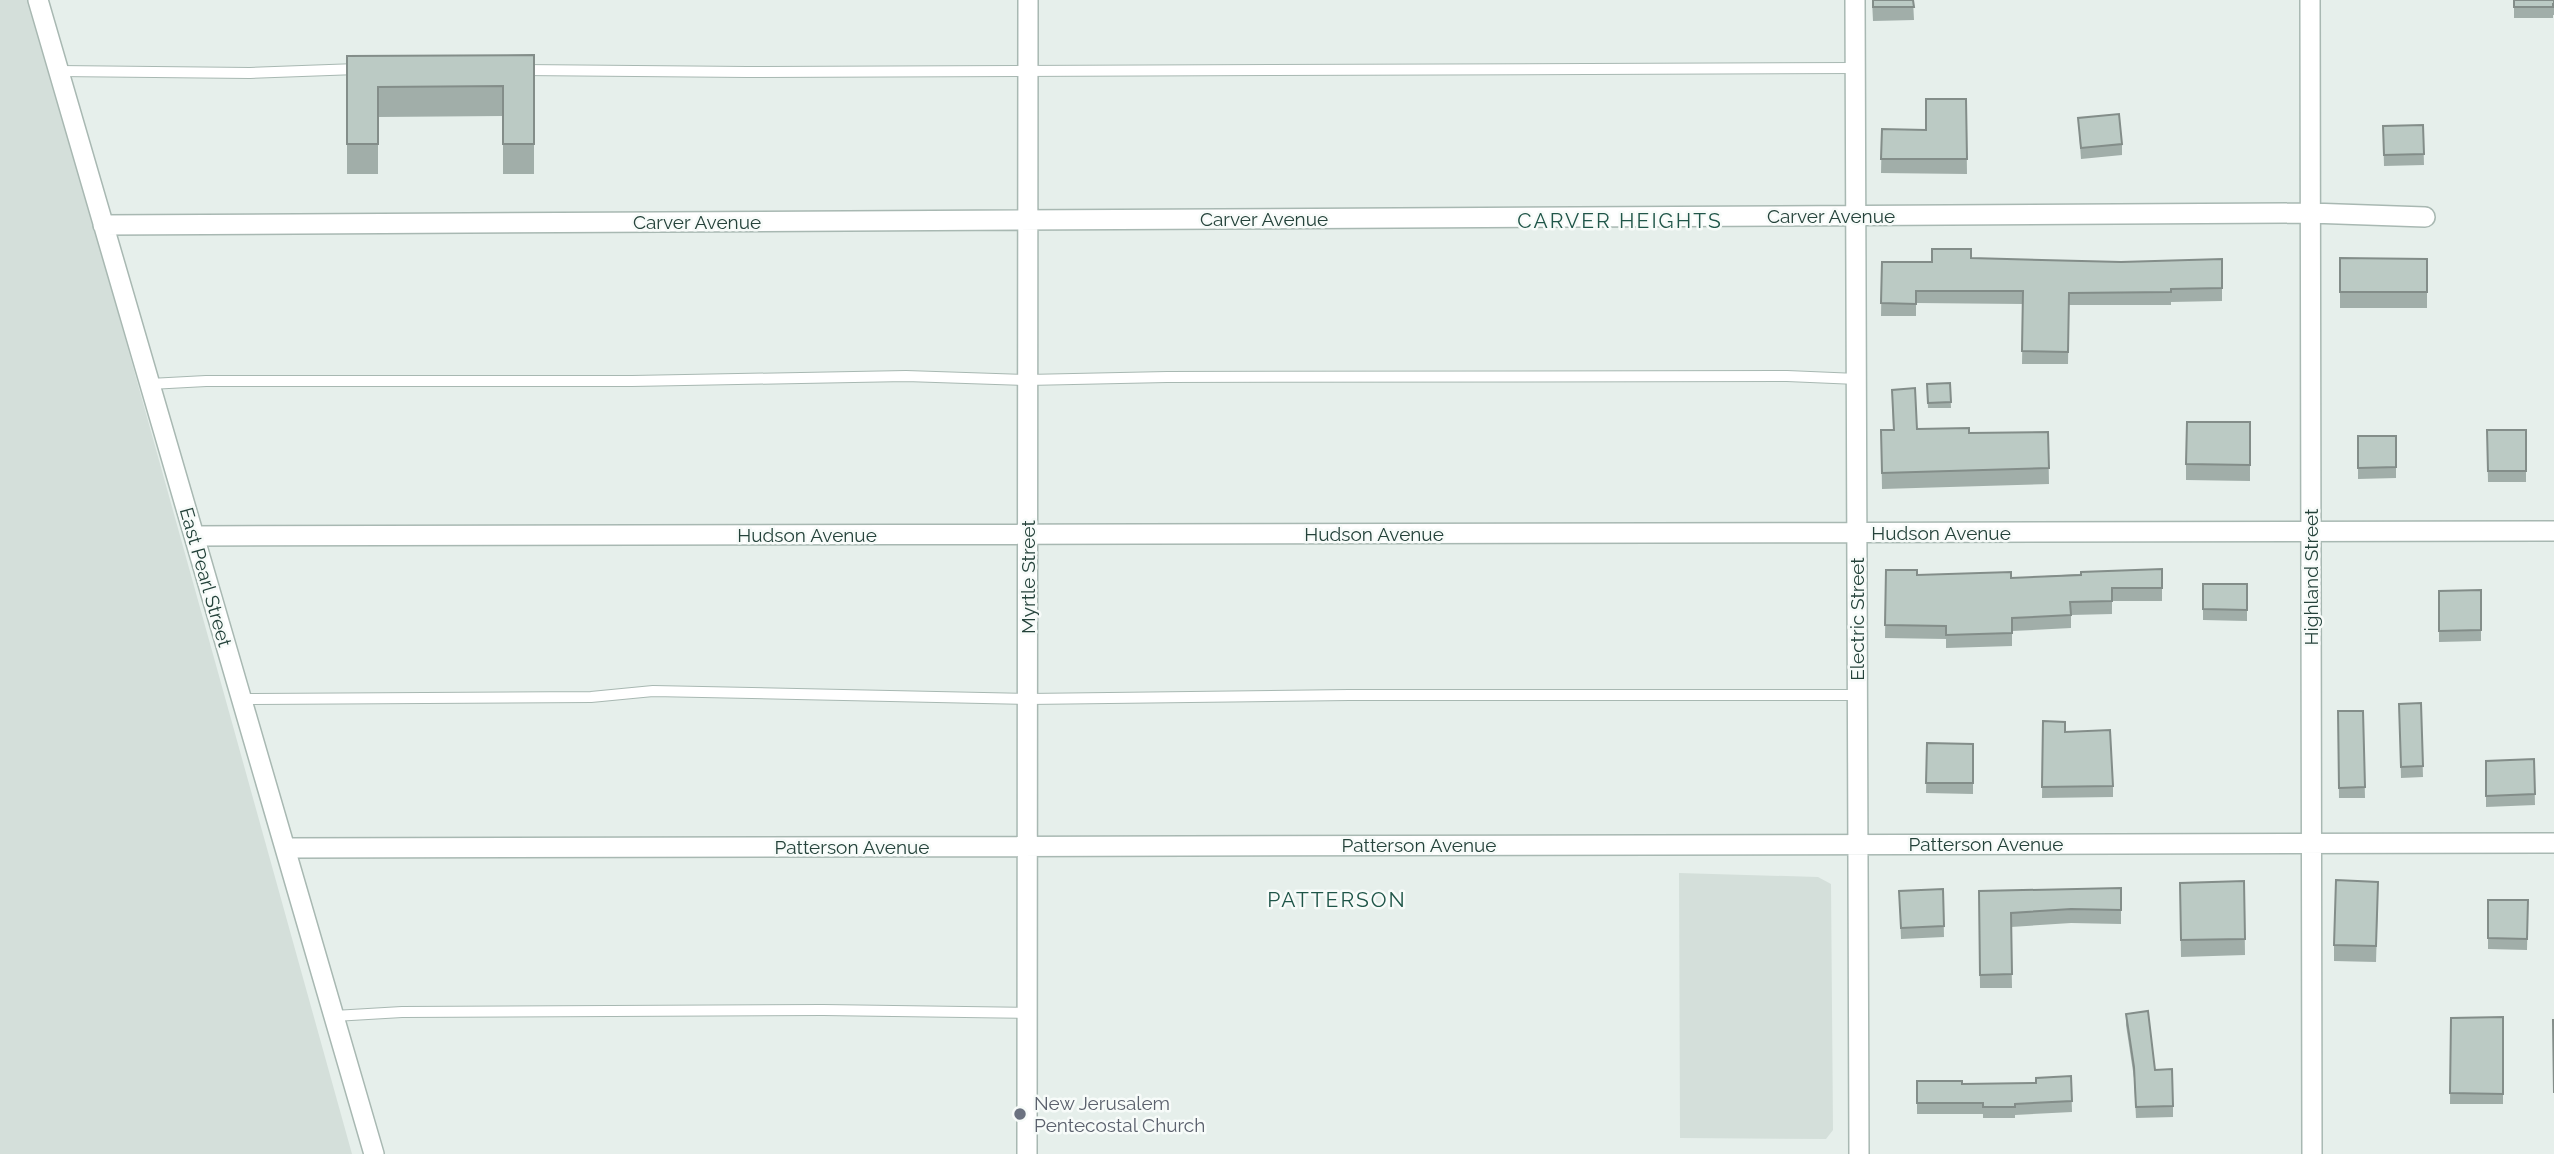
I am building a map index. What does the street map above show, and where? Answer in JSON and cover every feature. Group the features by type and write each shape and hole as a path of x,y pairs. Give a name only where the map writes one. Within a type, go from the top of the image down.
{"street":[{"name":"East Pearl Street","path":"37,0 374,1154"},
{"name":"Myrtle Street","path":"1027,1154 1028,0"},
{"name":"Electric Street","path":"1855,0 1859,1154"},
{"name":"Highland Street","path":"2310,0 2312,1154"},
{"name":"Carver Avenue","path":"103,225 2310,213 2425,217"},
{"name":"Hudson Avenue","path":"194,536 2554,531"},
{"name":"Patterson Avenue","path":"285,848 2554,843"}],"lane":[{"path":"517,70 747,72 1856,68"},
{"path":"58,71 250,73 367,69"},
{"path":"149,384 206,381 632,381 906,376 1027,380 1167,377 1773,376 1857,379"},
{"path":"242,699 591,697 653,691 1028,699 1349,695 1858,695"},
{"path":"334,1016 402,1012 810,1010 1027,1013"}],"shaded area":[{"path":"0,0 31,0 352,1154 0,1154"},
{"path":"1679,873 1818,877 1831,884 1833,1130 1826,1139 1680,1138"}],"building":[{"path":"1873,0 1913,0 1914,7 1873,7"},
{"path":"2514,0 2554,0 2554,4 2553,7 2514,7"},
{"path":"534,55 534,144 503,144 503,86 378,87 378,144 347,144 347,56"},
{"path":"1926,99 1966,99 1967,159 1881,159 1882,129 1926,130"},
{"path":"2119,114 2122,144 2081,148 2078,118"},
{"path":"2423,125 2424,154 2384,155 2383,126"},
{"path":"1932,249 1971,249 1971,258 2121,262 2222,259 2222,288 2171,289 2171,292 2069,293 2068,352 2022,351 2023,291 1916,291 1916,304 1881,303 1882,262 1932,262"},
{"path":"2340,258 2427,259 2427,292 2340,292"},
{"path":"1950,383 1951,402 1928,403 1927,384"},
{"path":"1915,388 1917,429 1969,428 1969,433 2048,432 2049,468 1882,473 1881,430 1894,430 1892,390"},
{"path":"2187,422 2250,422 2250,465 2186,464"},
{"path":"2487,430 2526,430 2526,471 2488,471"},
{"path":"2358,436 2396,436 2396,467 2358,468"},
{"path":"2162,569 2162,588 2112,588 2112,601 2070,602 2071,615 2012,618 2012,633 1946,635 1946,626 1885,625 1886,570 1917,570 1917,575 2011,572 2011,578"},
{"path":"2203,584 2247,584 2247,610 2203,609"},
{"path":"2481,590 2481,630 2439,631 2439,591"},
{"path":"2421,703 2423,766 2401,767 2399,704"},
{"path":"2338,711 2363,711 2365,787 2339,788"},
{"path":"2043,721 2065,722 2065,732 2110,730 2113,786 2042,787"},
{"path":"1927,743 1973,744 1973,783 1926,783"},
{"path":"2534,759 2535,794 2486,796 2486,761"},
{"path":"2336,880 2378,882 2376,946 2334,945"},
{"path":"2244,881 2245,939 2181,940 2180,883"},
{"path":"2121,888 2121,910 2071,909 2011,913 2012,974 1980,975 1979,891"},
{"path":"1943,889 1944,926 1901,928 1899,891"},
{"path":"2488,900 2528,900 2527,939 2488,938"},
{"path":"2148,1011 2155,1070 2172,1069 2173,1106 2136,1107 2134,1067 2126,1014"},
{"path":"2503,1017 2503,1094 2450,1093 2451,1018"},
{"path":"2553,1020 2554,1020 2554,1093"},
{"path":"2071,1076 2072,1101 2015,1104 2015,1107 1983,1107 1983,1103 1917,1103 1917,1081 1962,1081 1962,1084 2036,1083 2036,1078"}],"place":[{"name":"New Jerusalem Pentecostal Church","path":"1020,1114"}],"district":[{"name":"CARVER HEIGHTS","path":"1620,221"},
{"name":"PATTERSON","path":"1337,900"}]}
